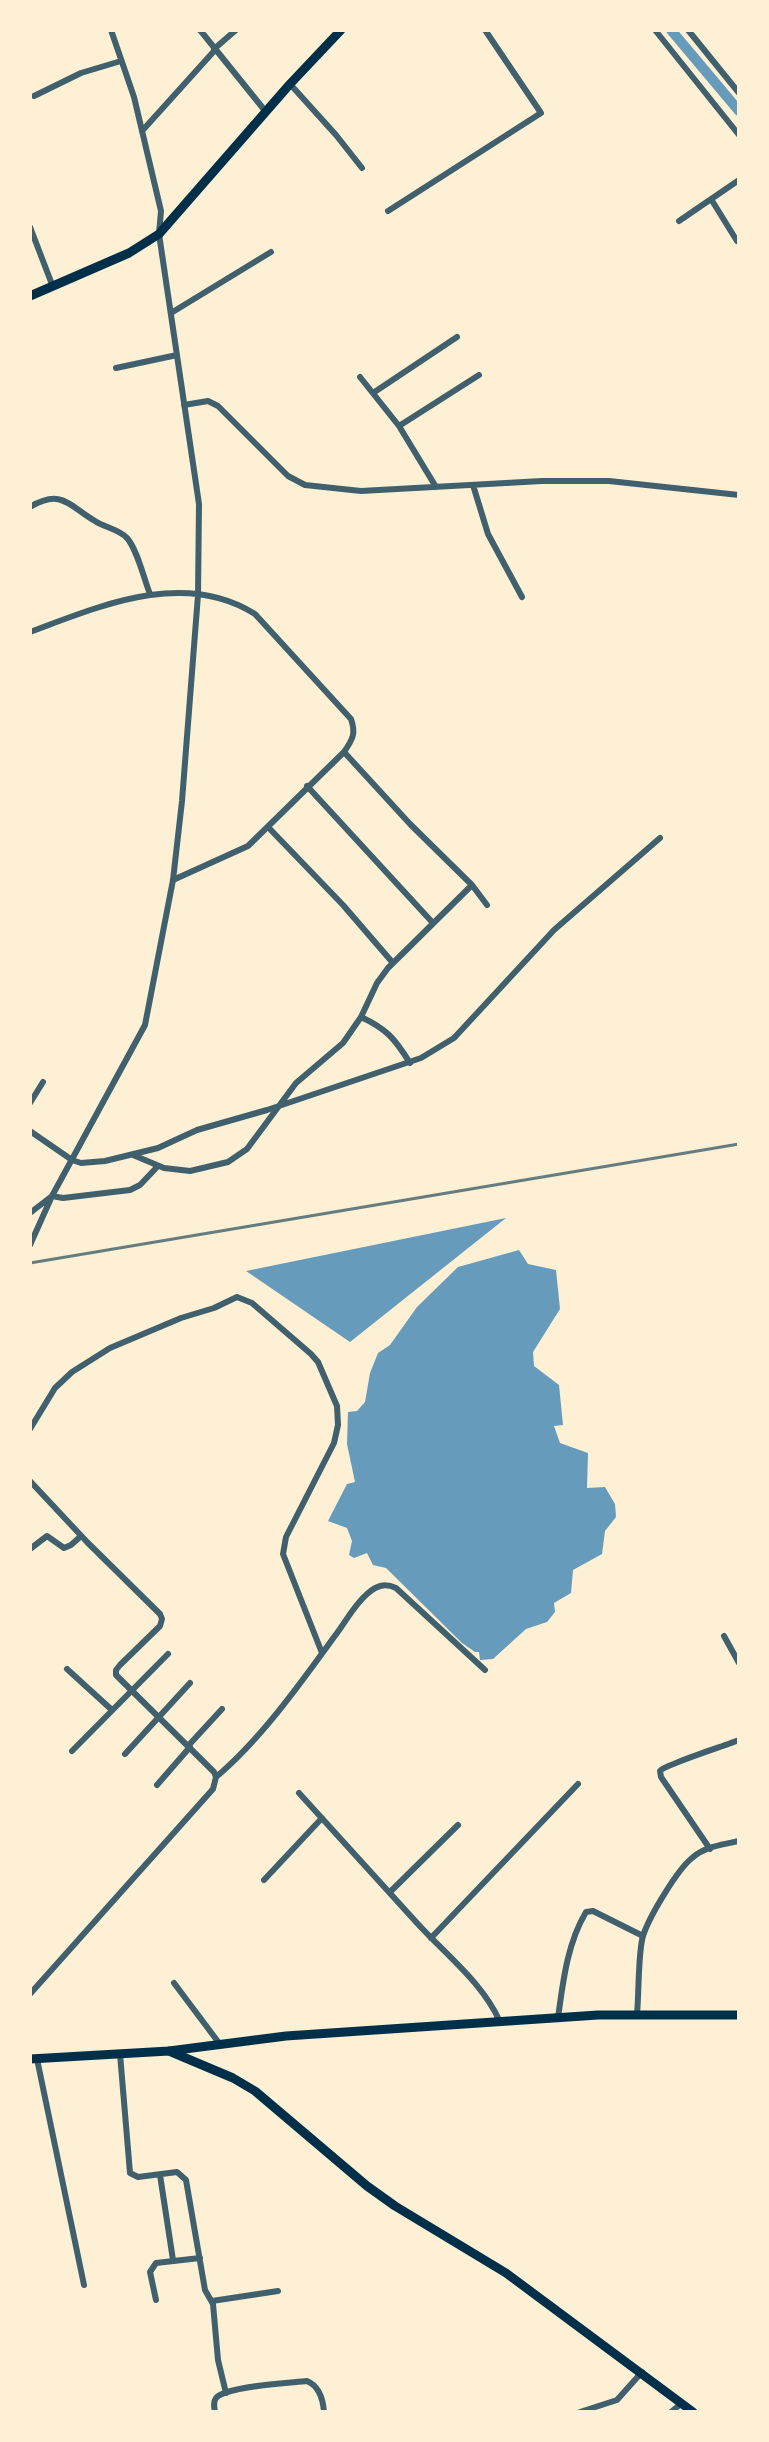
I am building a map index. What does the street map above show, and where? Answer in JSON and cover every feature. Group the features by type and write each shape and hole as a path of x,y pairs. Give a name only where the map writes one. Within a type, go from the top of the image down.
{"main road":[{"path":"30,296 129,254 159,234 340,30"},
{"path":"34,2059 168,2051 286,2036 558,2018 638,2014 739,2015"},
{"path":"168,2051 233,2078 255,2091 350,2173 396,2206 506,2273 693,2412"}],"street":[{"path":"30,1245 52,1196 145,1025 173,880 182,801 198,595 199,504 159,234 161,211 134,97 111,30"},
{"path":"200,30 266,112"},
{"path":"142,131 214,49 236,30"},
{"path":"388,211 536,119 541,113 485,30"},
{"path":"655,30 739,135"},
{"path":"688,30 739,93"},
{"path":"34,96 81,73 121,61"},
{"path":"290,84 362,168"},
{"path":"679,221 739,180"},
{"path":"711,199 737,241"},
{"path":"30,227 53,287"},
{"path":"171,313 271,252"},
{"path":"373,393 457,337"},
{"path":"116,368 177,355"},
{"path":"399,426 479,375"},
{"path":"360,377 399,426 436,487"},
{"path":"184,405 208,401 218,406 288,476 305,485 361,491 542,481 609,481 739,495"},
{"path":"473,485 488,534 522,597"},
{"path":"30,507 51,497 63,499 94,521 123,535 131,545 150,594"},
{"path":"30,632 104,605 150,594 198,595 240,605 255,614 351,719 355,730 344,752 248,846 173,880"},
{"path":"344,752 410,824 472,885 487,905"},
{"path":"308,786 433,923"},
{"path":"267,826 343,905 393,963"},
{"path":"30,1131 72,1160 81,1163 105,1161 158,1148 197,1130 410,1063 453,1038 554,930 660,838"},
{"path":"133,1154 158,1166 190,1171 228,1162 247,1149 296,1083 343,1043 361,1017 377,983 393,963 472,885"},
{"path":"361,1017 379,1026 393,1037 410,1063"},
{"path":"30,1103 43,1082"},
{"path":"30,1213 52,1196 63,1198 130,1190 140,1185 158,1166"},
{"path":"30,1429 55,1388 72,1372 110,1348 237,1297 252,1303 312,1354 318,1362 337,1406 338,1425 334,1443 286,1537 283,1554 322,1653"},
{"path":"30,1481 81,1536 160,1614 162,1619 160,1626 116,1670 116,1675 216,1777"},
{"path":"30,1549 46,1536 64,1548 81,1536"},
{"path":"30,1994 213,1789 216,1777 238,1758 367,1594 387,1584 396,1588 485,1670"},
{"path":"724,1636 739,1663"},
{"path":"72,1751 168,1654"},
{"path":"68,1669 112,1710"},
{"path":"125,1754 190,1683"},
{"path":"157,1785 222,1709"},
{"path":"710,1849 662,1778 660,1771 666,1765 692,1758 739,1740"},
{"path":"431,1938 578,1784"},
{"path":"299,1793 464,1971 493,2006 500,2022"},
{"path":"264,1880 322,1818"},
{"path":"390,1892 458,1825"},
{"path":"638,2014 643,1936 658,1906 693,1857 710,1849 739,1841"},
{"path":"558,2018 567,1963 577,1930 586,1912 593,1911 643,1936"},
{"path":"174,1983 219,2043"},
{"path":"120,2054 130,2173 135,2177 177,2172 186,2180 205,2290 212,2301 218,2360 226,2393"},
{"path":"34,2059 84,2285"},
{"path":"160,2175 173,2260"},
{"path":"156,2300 150,2272 156,2263 200,2258"},
{"path":"212,2301 278,2290"},
{"path":"580,2412 617,2400 642,2372"},
{"path":"215,2412 214,2401 235,2389 307,2381 321,2394 324,2412"},
{"path":"671,2412 682,2403"}],"water":[{"path":"506,1218 350,1342 246,1271"},
{"path":"519,1250 528,1264 556,1270 560,1309 533,1352 534,1366 559,1385 563,1425 554,1426 560,1443 588,1453 587,1488 605,1487 615,1504 616,1517 605,1531 602,1554 573,1570 571,1593 554,1603 555,1612 547,1622 526,1629 493,1659 480,1660 479,1652 475,1652 462,1643 386,1568 373,1565 367,1553 354,1558 349,1555 352,1541 347,1528 328,1521 347,1484 355,1482 347,1444 348,1412 357,1411 365,1402 370,1373 378,1353 390,1345 417,1307 458,1267"}],"waterway":[{"path":"671,30 739,111"}],"railway":[{"path":"30,1263 739,1144"}]}
